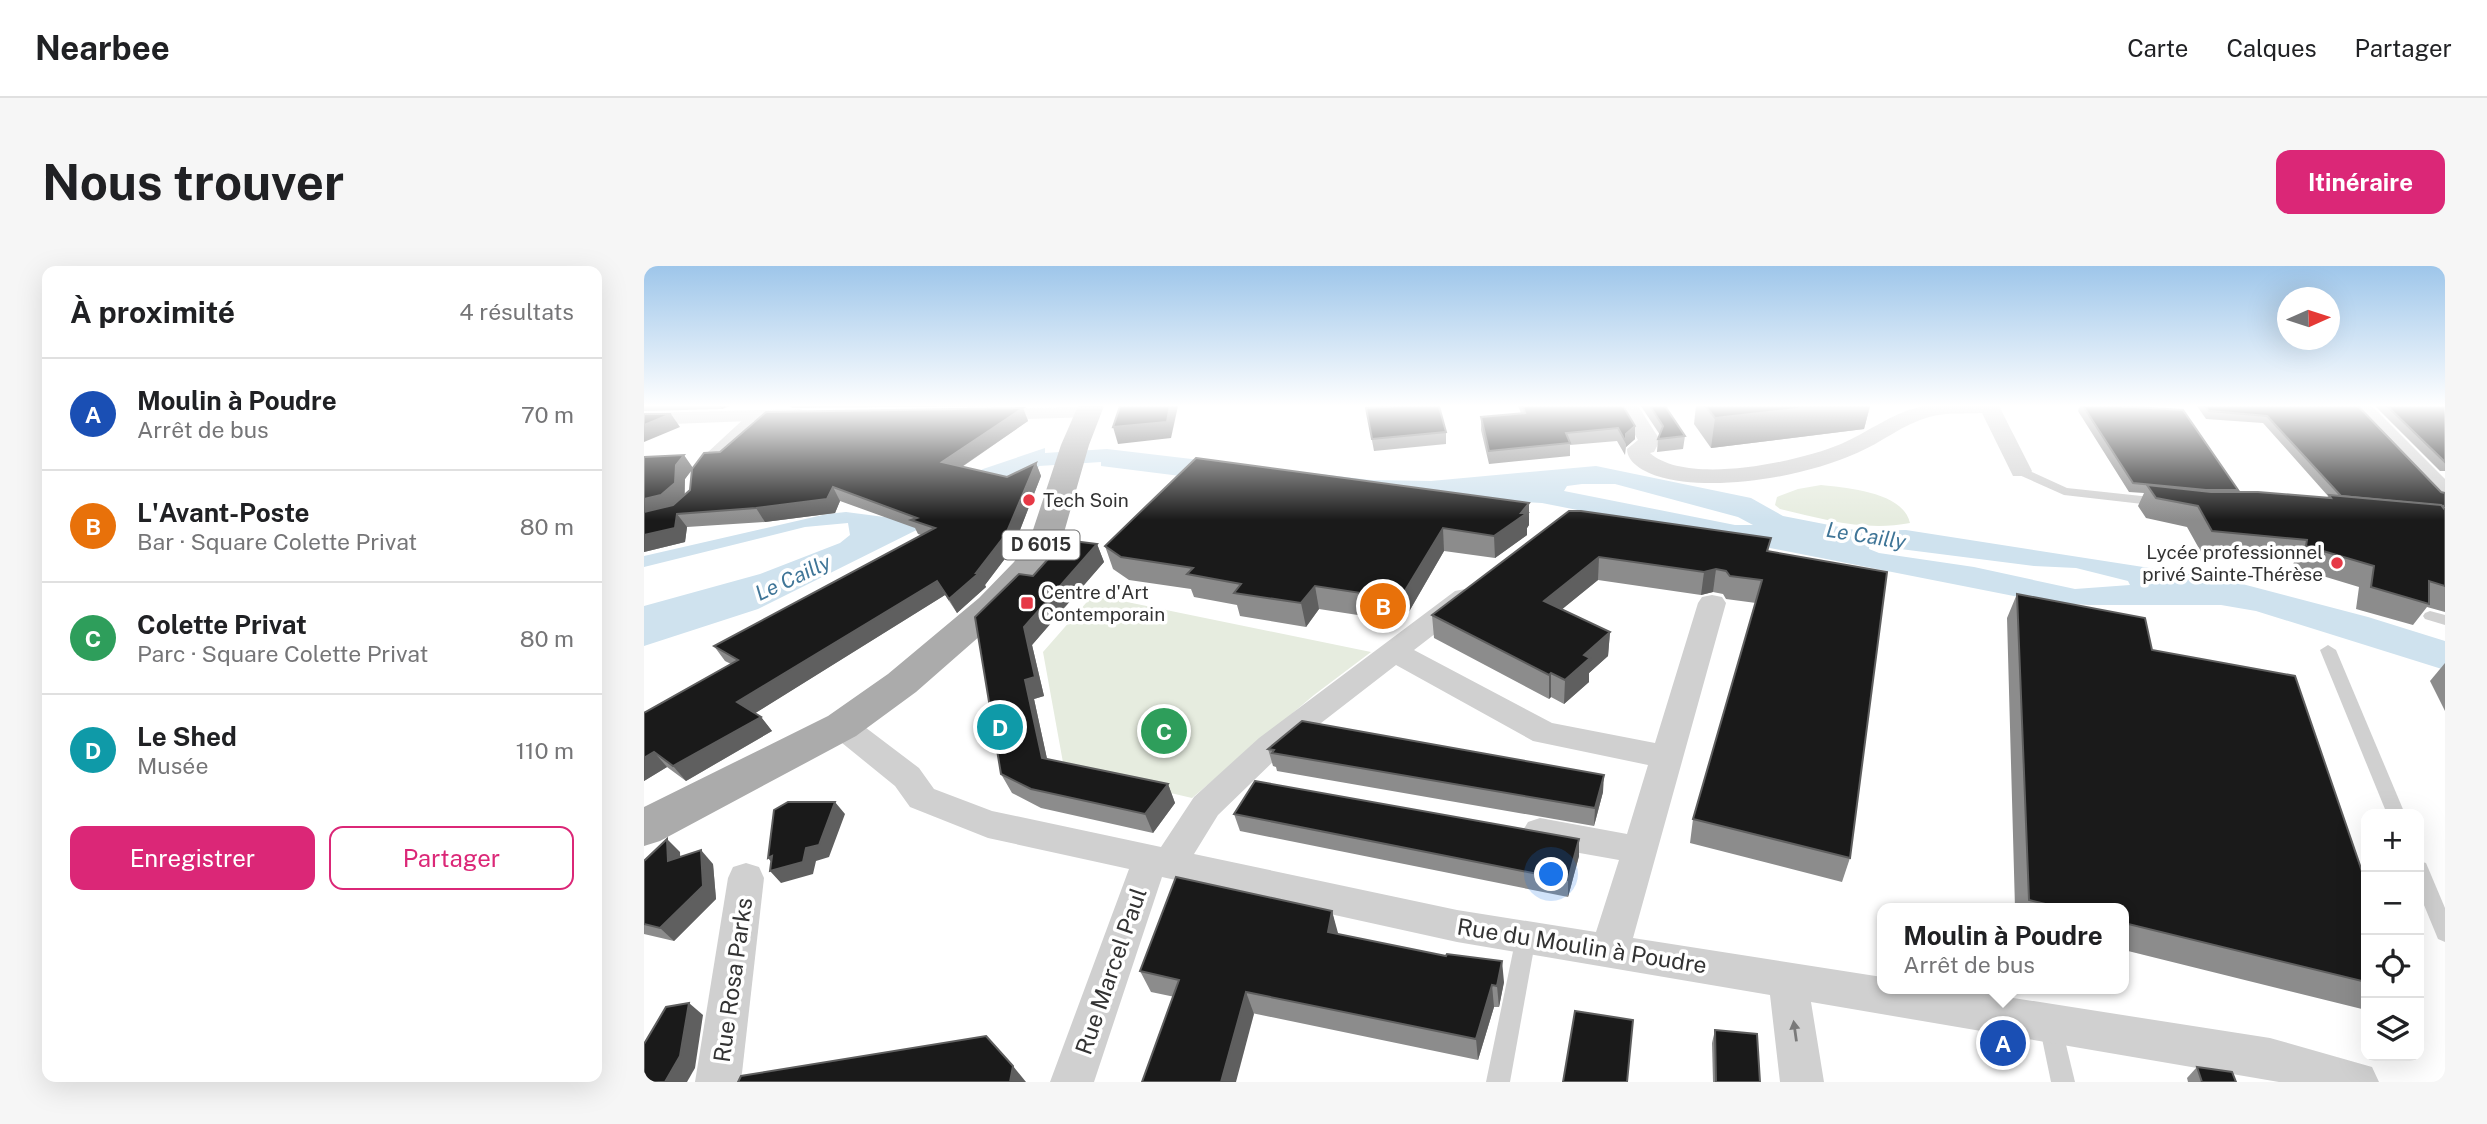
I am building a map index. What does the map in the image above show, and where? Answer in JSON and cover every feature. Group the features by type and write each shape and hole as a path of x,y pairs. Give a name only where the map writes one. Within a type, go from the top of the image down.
{"main road":[{"name":"D 6015","path":"644,828 842,726 902,683 972,625 1027,568 1046,536 1077,444"}],"street":[{"path":"1647,444 1639,449 1638,454 1648,467 1665,472 1720,475 1745,474 1813,462 1860,444"},
{"path":"2008,444 2021,471"},
{"path":"2398,444 2445,493"},
{"path":"1657,452 1662,457 1688,463 1767,464 1776,467"},
{"name":"Rue Marcel Paul","path":"1072,1082 1160,862 1206,806 1270,746 1488,579"},
{"path":"1610,951 1712,603"},
{"path":"1393,652 1544,733 1667,757"},
{"name":"Rue du Moulin à Poudre","path":"842,726 907,777 922,798 988,824 1457,926 2270,1059 2349,1081"},
{"path":"1236,778 1276,785"},
{"path":"1505,826 1639,850"},
{"name":"Rue Rosa Parks","path":"717,1082 746,878"},
{"path":"1788,980 1802,1082"}],"lane":[{"path":"692,482 723,444"},
{"path":"2021,471 2064,491 2174,503"},
{"path":"2328,650 2394,809"},
{"path":"2420,872 2445,933"},
{"path":"1498,1082 1526,937"},
{"path":"2049,1022 2063,1082"}],"shaded area":[{"path":"1821,485 1859,490 1886,498 1897,504 1910,523 1877,526 1845,523 1780,509 1775,505 1777,497 1798,489"},
{"path":"1093,595 1371,652 1314,695 1192,798 1064,768 1043,652"}],"water":[{"name":"Le Cailly","path":"1045,448 1045,453 1107,449 1371,480 1431,481 1596,466 1751,498 1783,516 1860,531 1906,530 2227,580 2368,617 2445,641 2445,670 2256,611 2221,605 2088,605 2044,602 1542,503 1292,490 1101,466 1101,462 1039,466 1037,470 758,609 644,646 644,606 760,574 840,543 850,535 848,523 805,527 644,567 644,556 827,514 846,512 892,518 983,469","holes":["1615,484 1738,517 1753,525 1735,525 1564,491 1567,486","1869,545 2034,566 2076,568 2128,581 2130,585 2075,589 1974,567 1879,553 1869,549"]}],"building":[{"path":"729,444 969,444 942,462 1007,477 1036,463 1006,534 976,573 979,573 949,599 937,581 737,702 761,717 673,766 654,752 644,758 644,713 738,660 714,646 935,528 911,520 917,518 833,487 827,499 677,514 675,528 644,535 644,512 673,505 690,490 692,469 704,453 720,452"},
{"path":"1487,444 1559,444 1489,451"},
{"path":"2108,444 2206,444 2238,490 2206,490 2133,483"},
{"path":"2293,444 2395,444 2445,493 2445,506 2341,496"},
{"path":"2426,444 2445,444 2445,462"},
{"path":"684,455 676,465 675,483 661,495 644,499 644,457"},
{"path":"1196,458 1529,503 1521,513 1527,513 1494,536 1443,528 1400,599 1315,586 1301,603 1234,593 1241,584 1187,574 1193,568 1121,557 1105,546"},
{"path":"2147,485 2211,492 2258,492 2331,498 2329,495 2441,505 2445,510 2445,586 2429,581 2429,604 2371,587 2374,566 2306,546 2307,540 2212,531 2198,506 2156,498"},
{"path":"1569,511 1771,538 1767,551 1887,572 1850,858 1693,819 1762,580 1730,576 1726,571 1716,569 1704,572 1599,557 1544,601 1610,632 1584,655 1590,658 1565,680 1551,673 1549,675 1432,615"},
{"path":"1065,540 1097,544 1024,627 1035,677 1025,680 1042,758 1168,784 1145,814 1031,789 1001,774 975,617 1019,574 1033,576"},
{"path":"2017,594 2145,618 2152,650 2295,676 2361,868 2361,981 2129,924 2129,903 2041,903 2029,900"},
{"path":"1302,721 1604,775 1595,808 1272,753 1274,750 1268,749"},
{"path":"1255,781 1579,839 1568,880 1234,814"},
{"path":"788,802 835,802 819,845 806,848 803,862 770,871 772,856 768,858 774,810"},
{"path":"667,839 668,861 701,850 703,886 660,928 644,924 644,861"},
{"path":"1176,877 1332,911 1328,932 1446,956 1502,961 1497,986 1492,985 1476,1039 1246,992 1221,1082 1142,1082 1179,980 1140,971"},
{"path":"689,1003 680,1056 665,1082 644,1082 644,1044 666,1007"},
{"path":"1575,1011 1633,1020 1627,1082 1563,1082"},
{"path":"1715,1030 1757,1034 1760,1082 1716,1082"},
{"path":"986,1036 1013,1066 1010,1082 738,1082 741,1076"},
{"path":"2197,1067 2232,1072 2236,1082 2202,1082"}],"place":[{"name":"Tech Soin","path":"1029,500"},
{"name":"Lycée professionnel privé Sainte-Thérèse","path":"2337,563"},
{"name":"Centre d'Art Contemporain","path":"1027,603"},
{"name":"L'Avant-Poste","path":"1383,606"},
{"name":"Le Shed","path":"1000,727"},
{"name":"Colette Privat","path":"1164,731"},
{"name":"Moulin à Poudre","path":"2003,1043"}]}
